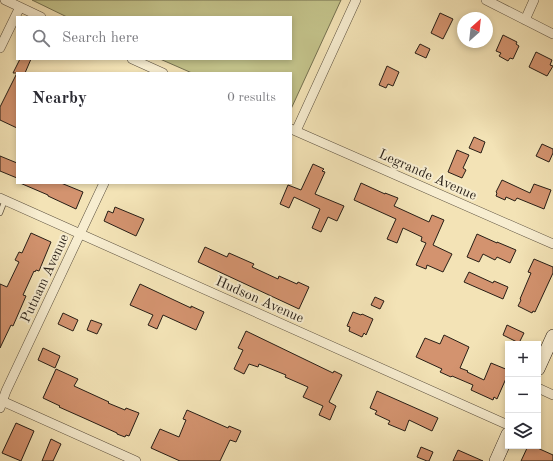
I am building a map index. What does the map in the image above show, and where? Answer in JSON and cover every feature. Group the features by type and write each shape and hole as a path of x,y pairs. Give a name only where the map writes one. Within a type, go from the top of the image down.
{"main road":[{"path":"541,362 553,336"},
{"path":"496,461 505,441"}],"street":[{"path":"5,0 38,16"},
{"path":"294,130 356,0"},
{"path":"486,0 553,34"},
{"path":"525,20 534,0"},
{"path":"0,48 20,7"},
{"path":"134,60 157,72"},
{"name":"Legrande Avenue","path":"294,130 553,244"},
{"name":"Putnam Avenue","path":"1,403 104,184"},
{"name":"Hudson Avenue","path":"3,199 505,424"},
{"path":"541,389 553,395"},
{"path":"1,403 136,461"}],"lane":[{"path":"0,213 3,199"}],"shaded area":[{"path":"32,0 341,0 292,107 292,72 190,72 162,60 292,60 292,16 65,16"}],"building":[{"path":"440,13 453,19 443,39 431,33"},
{"path":"503,35 517,42 516,44 519,46 513,59 510,58 508,61 499,56 501,53 496,51"},
{"path":"420,44 430,49 426,58 415,53"},
{"path":"536,52 552,60 550,65 553,66 547,76 529,67"},
{"path":"20,60 31,60 25,72 13,73"},
{"path":"387,66 399,72 393,86 388,84 386,88 379,85"},
{"path":"16,75 16,128 0,120 0,107"},
{"path":"474,137 485,142 481,153 469,148"},
{"path":"542,144 553,149 549,162 536,156"},
{"path":"457,150 469,155 463,168 466,170 462,178 448,172"},
{"path":"0,156 16,163 16,178 0,171"},
{"path":"313,164 324,169 322,171 325,172 315,194 344,206 337,221 328,217 321,232 312,228 320,209 294,197 289,208 280,204 288,185 301,190"},
{"path":"502,180 530,193 534,184 551,190 544,209 517,198 515,201 506,197 505,200 496,196 496,192"},
{"path":"361,183 398,198 394,206 429,222 432,215 444,220 433,245 452,254 443,272 427,265 426,269 416,265 426,243 421,241 422,237 403,228 397,243 387,239 396,219 354,200"},
{"path":"22,184 63,184 83,192 76,209"},
{"path":"115,207 144,219 136,236 104,221 108,211 113,213"},
{"path":"31,233 51,242 39,271 34,271 23,295 26,296 13,326 11,325 0,348 0,284 7,287 19,262 15,260 19,252 22,253"},
{"path":"477,234 516,250 510,263 497,257 495,260 483,254 479,262 467,257"},
{"path":"205,247 227,257 229,253 254,264 252,267 278,279 279,276 297,284 298,282 309,287 299,309 198,262"},
{"path":"534,259 553,267 553,273 535,312 533,311 532,313 518,306 531,273 528,272"},
{"path":"469,272 493,283 494,281 508,287 503,299 464,282"},
{"path":"140,284 191,308 191,306 204,312 196,330 163,315 157,329 148,325 153,315 130,305"},
{"path":"375,297 384,301 380,309 371,305"},
{"path":"353,312 373,319 366,335 364,333 362,337 349,331 350,327 347,326"},
{"path":"63,313 78,320 73,331 58,324"},
{"path":"91,320 102,324 97,334 87,330"},
{"path":"507,325 524,333 520,341 515,341 503,335"},
{"path":"246,331 333,373 334,371 342,375 329,402 336,406 330,420 319,415 323,406 303,397 308,387 285,377 286,375 259,364 258,367 249,364 244,374 234,369 243,350 238,348"},
{"path":"444,335 469,347 460,368 484,380 491,363 505,369 505,381 497,399 494,397 493,400 471,390 473,385 440,372 442,369 416,357 425,338 440,344"},
{"path":"43,348 60,356 55,368 38,360"},
{"path":"56,369 78,379 74,386 109,402 108,403 125,410 126,408 139,413 129,436 126,435 125,437 117,434 43,398"},
{"path":"377,391 438,418 432,431 409,420 405,431 388,424 390,421 375,414 377,411 370,408"},
{"path":"187,410 228,428 229,426 241,431 236,442 230,440 220,461 180,461 151,448 160,429 179,437 186,420 183,419"},
{"path":"16,423 34,431 21,461 2,453"},
{"path":"51,439 61,444 53,461 42,461"},
{"path":"421,447 433,452 429,461 417,457"},
{"path":"527,449 540,449 553,455 553,461 521,461"},
{"path":"458,450 483,461 453,461"}]}
